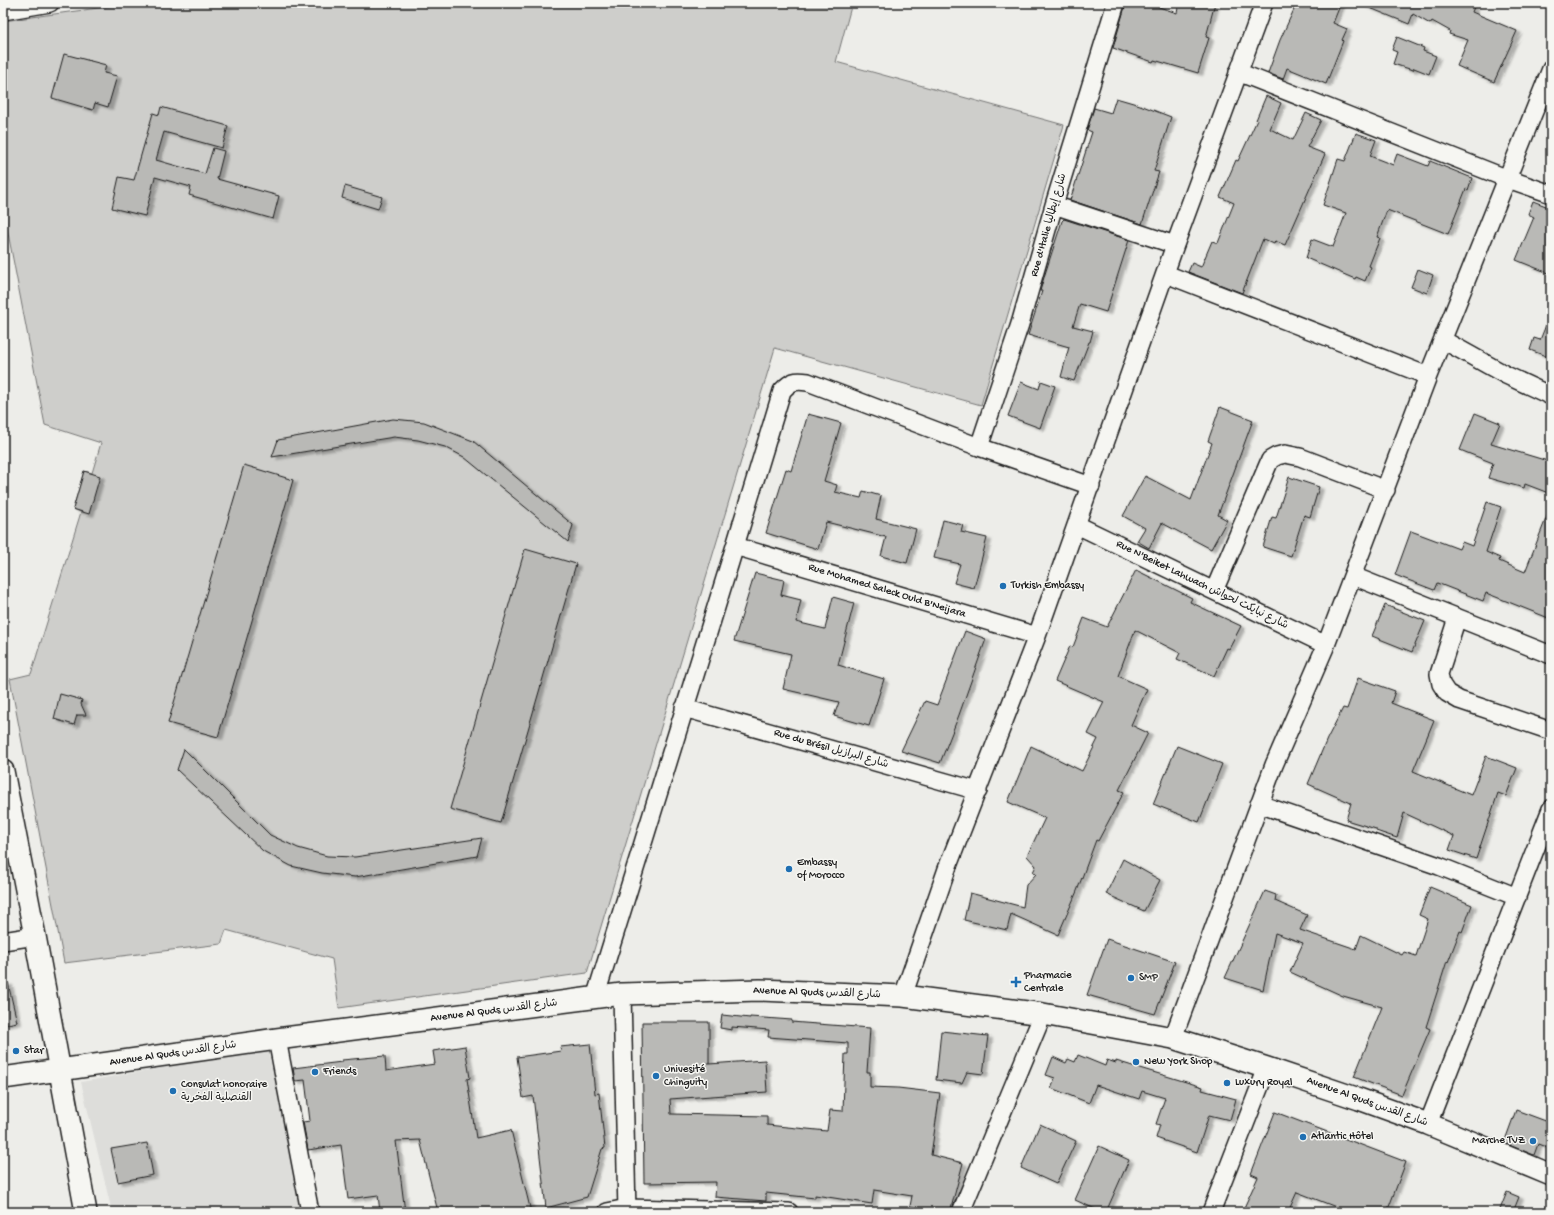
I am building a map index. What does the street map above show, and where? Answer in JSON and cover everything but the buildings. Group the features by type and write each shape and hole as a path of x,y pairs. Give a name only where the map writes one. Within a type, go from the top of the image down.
{"street":[{"path":"3,11 50,3"},
{"name":"Rue d'Italie شارع إيطاليا","path":"979,447 1020,324 1054,205 1116,3"},
{"path":"903,996 948,866 1037,636 1175,245 1264,3"},
{"path":"1173,1038 1274,765 1326,644 1386,490 1428,376 1551,69"},
{"path":"1238,72 1508,179 1551,194"},
{"path":"1054,205 1175,245"},
{"path":"1166,274 1428,376"},
{"path":"1443,340 1506,375 1551,396"},
{"path":"595,998 684,708 736,546 777,401 782,391 789,383 797,381 808,382 979,447 1091,486"},
{"path":"1214,591 1270,460 1285,454 1300,457 1386,490"},
{"name":"Rue N'Beiket Lahwach شارع نبايكت لحواش","path":"1077,525 1326,644"},
{"name":"Rue Mohamed Saleck Ould B'Neijara","path":"736,546 1037,636"},
{"path":"1353,576 1551,655"},
{"path":"1457,618 1439,674 1441,684 1447,693 1459,700 1551,731"},
{"name":"Rue du Brésil شارع البرازيل","path":"684,708 978,791"},
{"path":"3,772 86,1212"},
{"path":"1259,804 1439,866 1517,897"},
{"path":"1428,1124 1517,897 1545,839 1551,809"},
{"path":"3,941 35,936"},
{"name":"Avenue Al Quds شارع القدس","path":"3,1078 277,1039 622,994 760,990 903,996 1043,1014 1173,1038 1268,1068 1428,1124 1551,1174"},
{"path":"622,994 627,1210"},
{"path":"961,1212 1043,1014"},
{"path":"277,1039 310,1212"},
{"path":"1211,1212 1268,1068"},
{"path":"607,1212 627,1210 789,1212"}],"shaded area":[{"path":"135,3 852,3 836,62 1064,125 981,405 775,348 587,973 339,1008 332,959 226,930 221,944 64,963 10,679 31,674 81,512 73,509 84,471 92,473 101,443 45,425 3,207 3,21"},
{"path":"268,1049 303,1212 112,1212 81,1082"}],"place":[{"name":"Turkish Embassy","path":"1003,586"},
{"name":"Embassy of Morocco","path":"789,869"},
{"name":"SMP","path":"1131,978"},
{"name":"Pharmacie Centrale","path":"1016,982"},
{"name":"Star","path":"16,1051"},
{"name":"New York Shop","path":"1136,1062"},
{"name":"Friends","path":"315,1072"},
{"name":"Univesité Chinguity","path":"656,1076"},
{"name":"Luxury Royal","path":"1227,1083"},
{"name":"Consulat honoraire القنصلية الفخرية","path":"173,1091"},
{"name":"Atlantic Hôtel","path":"1303,1137"},
{"name":"Marche TVZ","path":"1533,1141"}]}
